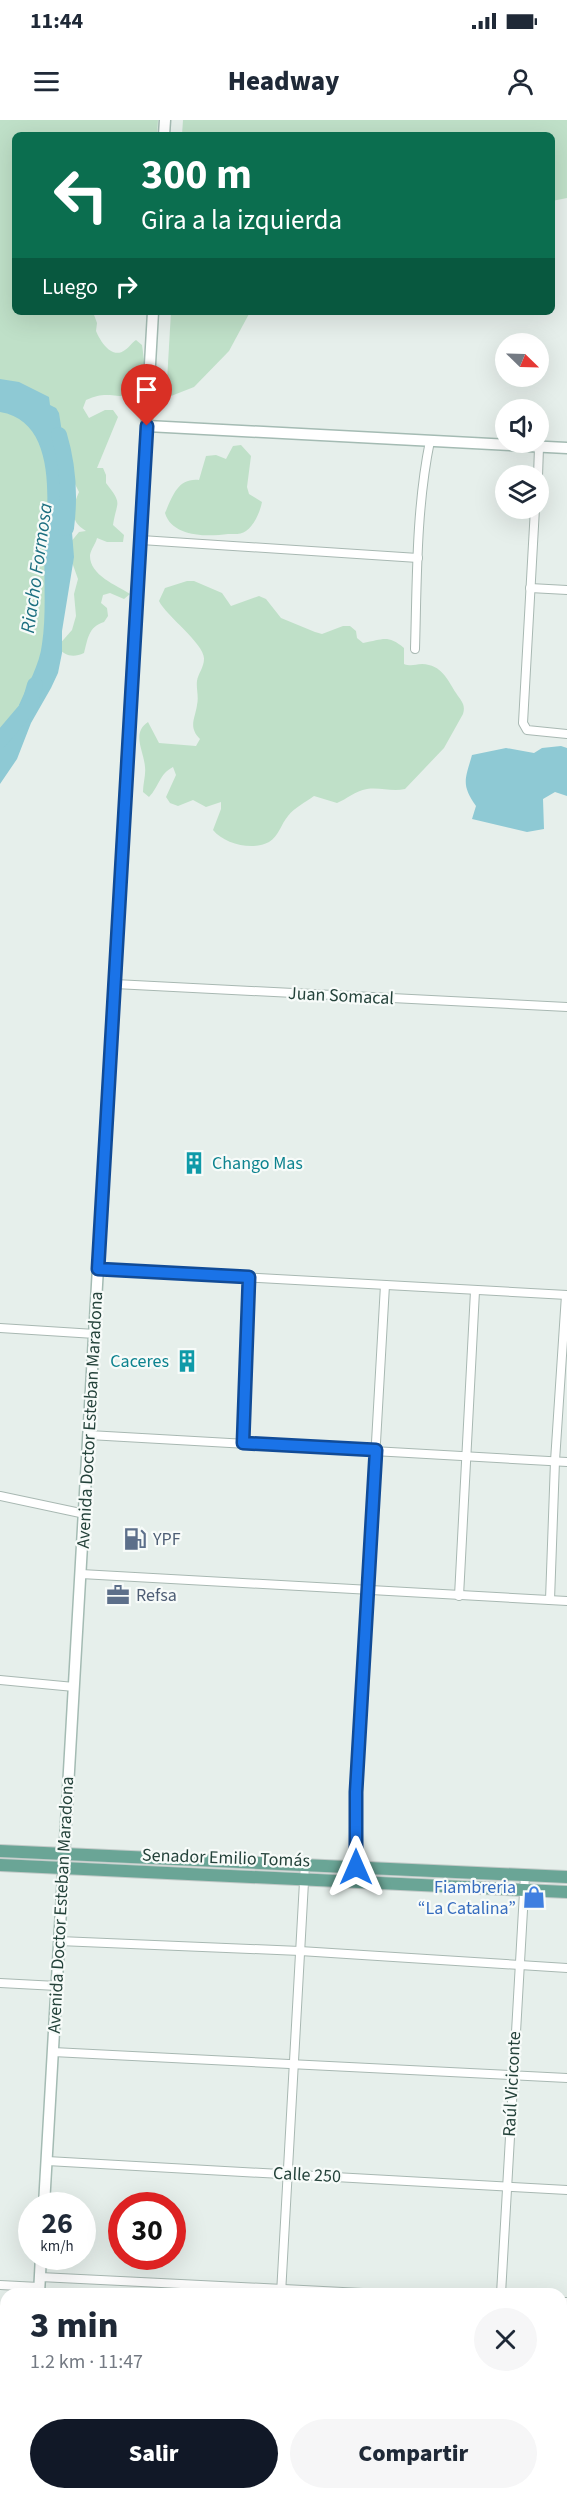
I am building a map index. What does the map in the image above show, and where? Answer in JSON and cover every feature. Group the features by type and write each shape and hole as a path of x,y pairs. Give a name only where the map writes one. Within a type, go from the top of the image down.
{"main road":[{"name":"Avenida Doctor Esteban Maradona","path":"45,2192 153,315"},
{"path":"147,426 495,445"},
{"path":"549,447 567,448"},
{"name":"Senador Emilio Tomás","path":"0,1851 567,1877"},
{"name":"Senador Emilio Tomás","path":"0,1864 63,1869 567,1892"},
{"path":"39,2286 40,2270"}],"street":[{"path":"415,649 418,558 430,441"},
{"path":"534,519 523,723 527,730 567,734"},
{"path":"141,540 418,558"},
{"path":"530,588 567,590"},
{"name":"Juan Somacal","path":"116,984 567,1007"},
{"path":"98,1269 566,1295 555,1461 550,1600"},
{"path":"243,1443 249,1277"},
{"path":"356,1867 356,1792 386,1285"},
{"path":"459,1596 475,1291"},
{"path":"0,1328 95,1334"},
{"path":"89,1435 567,1462"},
{"path":"0,1496 85,1514"},
{"path":"81,1574 567,1601"},
{"path":"0,1680 74,1687"},
{"path":"281,2288 305,1864"},
{"name":"Raúl Viciconte","path":"501,2288 525,1875"},
{"path":"59,1941 300,1951 567,1968"},
{"path":"0,1983 57,1986"},
{"path":"53,2052 567,2078"},
{"name":"Calle 250","path":"47,2161 567,2190"},
{"path":"0,2285 136,2288"}],"green space":[{"path":"0,120 158,120 157,132 12,132 12,315 94,315 97,323 96,331 111,351 116,353 127,349 136,340 142,345 144,375 143,383 136,394 98,396 86,400 83,408 89,418 105,410 113,410 118,417 97,468 103,468 106,483 117,499 113,525 124,535 123,542 107,542 97,538 90,555 91,562 99,574 130,594 124,599 110,593 103,595 101,603 107,608 108,616 104,622 92,630 84,653 69,655 57,647 72,630 76,616 74,594 78,579 73,565 70,543 79,532 86,531 74,518 75,503 79,492 66,466 53,624 29,706 0,740"},
{"path":"183,120 567,120 567,198 555,200 555,132 182,132"},
{"path":"171,315 248,315 229,351 194,387 166,398"},
{"path":"241,445 251,456 247,487 249,494 262,502 252,526 240,534 210,535 191,534 175,527 165,513 177,489 186,482 199,480 206,456 216,455 226,459 233,446"},
{"path":"194,581 222,593 231,606 259,596 266,599 281,618 315,632 322,634 343,626 350,626 363,643 389,639 404,648 404,664 429,665 439,670 450,683 464,708 444,748 405,789 367,789 337,803 314,796 291,813 278,833 262,845 239,845 224,839 213,830 221,809 221,802 206,807 193,800 178,806 170,803 166,797 176,775 173,767 165,773 149,797 143,792 145,770 139,737 143,726 148,722 159,743 196,746 200,739 194,731 193,723 198,702 197,681 204,662 203,653 159,601 165,588"}],"water":[{"path":"0,379 19,382 49,397 50,405 59,413 66,458 74,557 58,673 31,723 17,759 0,784 0,735 29,707 19,705 41,652 44,619 47,486 40,447 32,430 18,419 0,412"},
{"path":"561,746 567,748 567,796 555,792 543,799 544,829 527,832 472,819 476,806 468,792 466,782 472,755 506,748 534,753 542,748"}],"waterway":[{"name":"Riacho Formosa","path":"59,435 67,481 66,528"},
{"name":"Riacho Formosa","path":"0,740 29,706 35,685"}],"place":[{"name":"Chango Mas","path":"194,1163"},
{"name":"Caceres","path":"187,1361"},
{"name":"YPF","path":"135,1539"},
{"name":"Refsa","path":"118,1595"},
{"name":"Fiambreria “La Catalina”","path":"534,1897"}],"route":[{"path":"147,426 98,1269 249,1277 243,1443 376,1450 356,1792 356,1867"}]}
